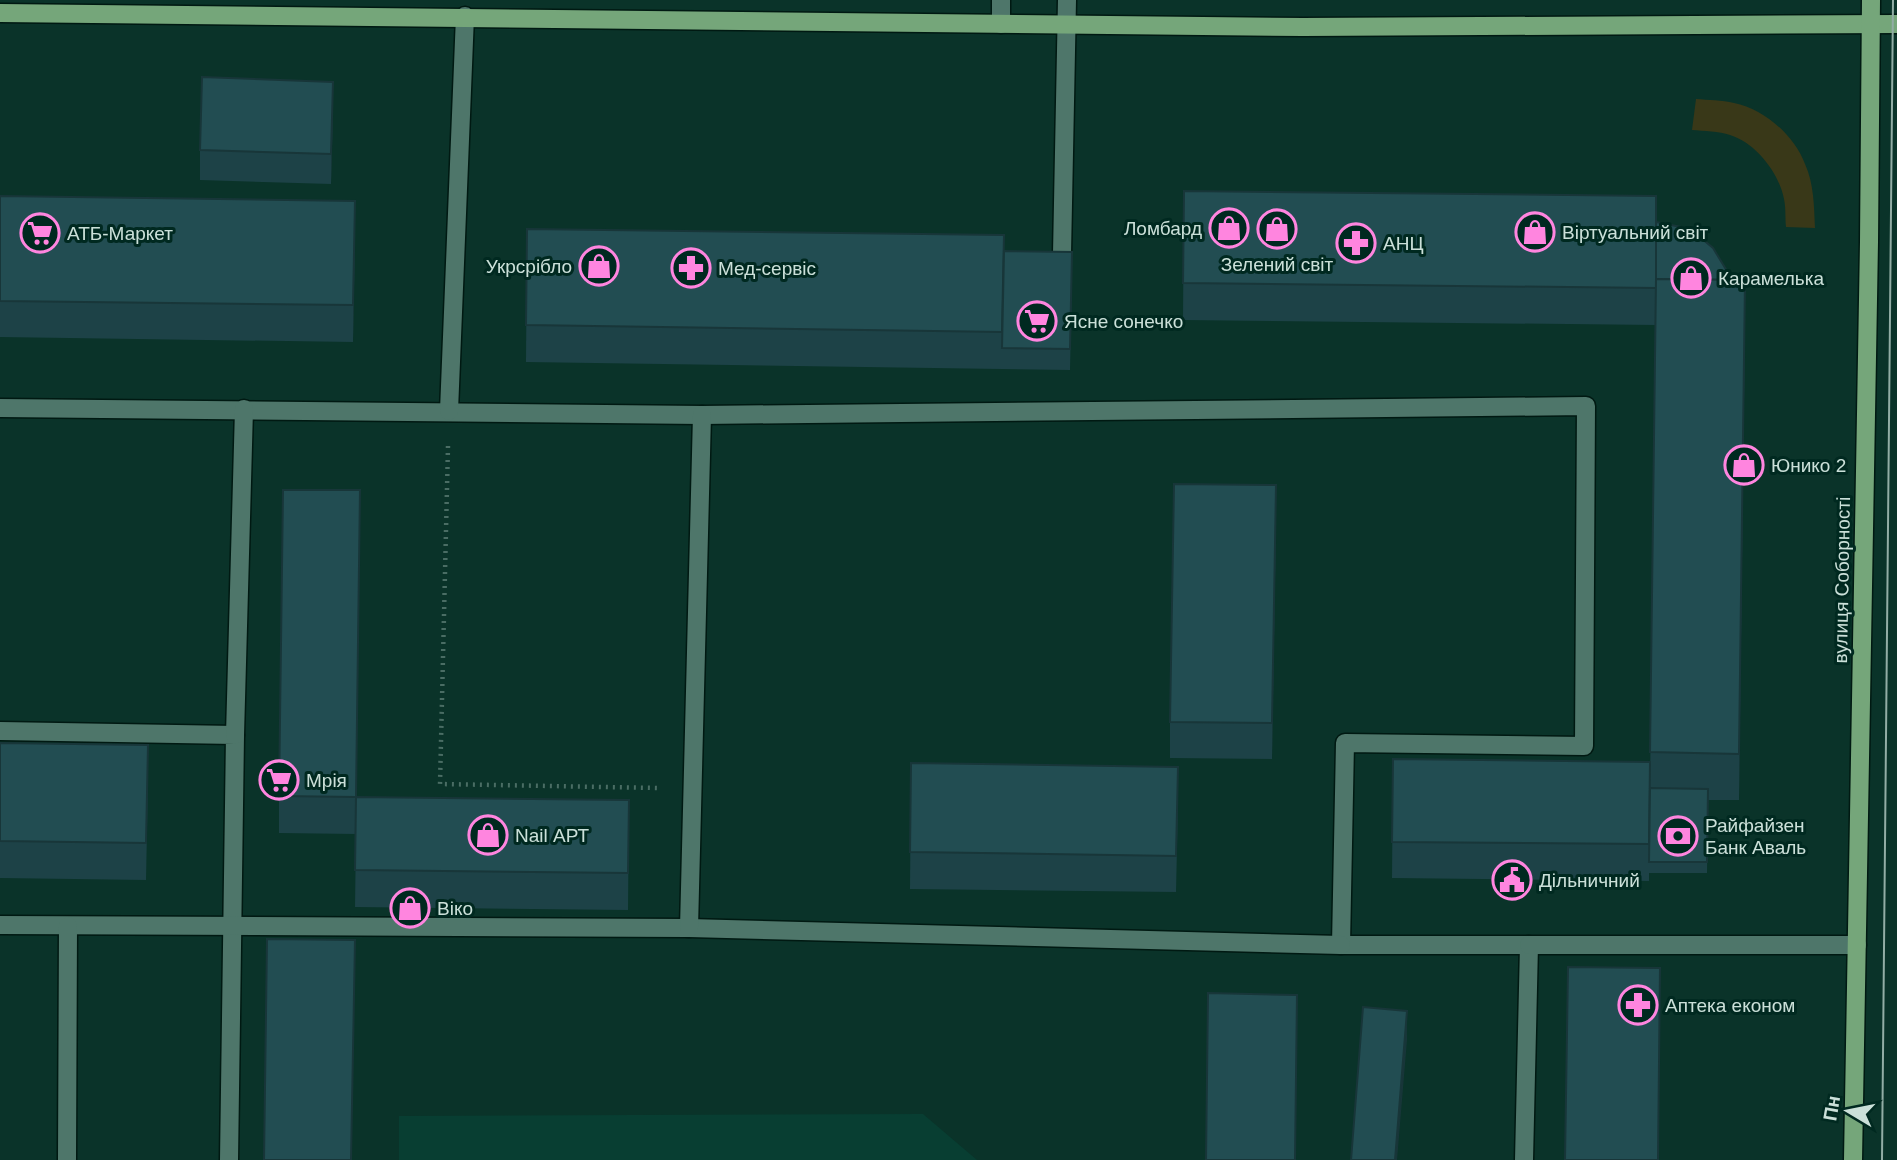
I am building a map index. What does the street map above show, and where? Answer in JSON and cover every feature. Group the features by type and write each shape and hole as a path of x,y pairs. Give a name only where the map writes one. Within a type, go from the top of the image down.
{"main road":[{"name":"вулиця Соборності","path":"1853,1160 1870,242 1871,0"},
{"path":"0,13 1345,27 1897,24"}],"lane":[{"path":"1001,0 1001,24"},
{"path":"1062,254 1067,0"},
{"path":"449,411 465,16"},
{"path":"0,408 702,415 1586,407 1584,746 1345,743 1341,946"},
{"path":"229,1160 235,735 244,409"},
{"path":"689,928 702,415"},
{"path":"0,731 235,735"},
{"path":"0,925 689,928 1341,946 1857,946"},
{"path":"67,1160 68,926"},
{"path":"1524,1160 1529,944"}],"path":[{"path":"449,411 440,784 692,789"}],"shaded area":[{"path":"1696,99 1725,101 1745,106 1767,117 1786,134 1800,153 1808,172 1813,195 1815,228 1786,227 1784,199 1777,179 1765,160 1749,145 1726,134 1692,130"},
{"path":"923,1114 977,1160 399,1160 399,1116"}],"building":[{"path":"202,77 333,82 331,154 200,150"},
{"path":"1184,191 1656,196 1656,288 1183,283"},
{"path":"0,196 355,201 353,305 0,301"},
{"path":"1656,222 1695,233 1713,248 1731,280 1656,279"},
{"path":"527,229 1004,235 1002,332 526,325"},
{"name":"Ясне сонечко","path":"1004,251 1072,252 1070,349 1002,348"},
{"path":"1656,279 1745,280 1739,754 1650,752"},
{"path":"1174,484 1276,485 1272,723 1170,722"},
{"path":"283,490 360,490 356,797 279,796"},
{"path":"0,743 148,745 146,843 0,841"},
{"path":"1393,759 1650,762 1649,844 1392,842"},
{"path":"911,763 1178,767 1176,856 910,852"},
{"name":"Райфайзен Банк Аваль","path":"1650,788 1708,789 1707,862 1649,862"},
{"path":"356,797 629,800 628,873 355,870"},
{"path":"267,939 355,940 351,1160 264,1160"},
{"path":"1568,967 1660,968 1658,1160 1565,1160"},
{"path":"1208,993 1297,995 1295,1160 1206,1160"},
{"path":"1363,1007 1407,1011 1395,1160 1351,1160"}],"tram line":[{"path":"1882,1160 1893,0"}],"place":[{"name":"Ломбард","path":"1229,228"},
{"name":"Зелений світ","path":"1277,229"},
{"name":"Віртуальний світ","path":"1535,232"},
{"name":"АТБ-Маркет","path":"40,233"},
{"name":"АНЦ","path":"1356,243"},
{"name":"Укрсрібло","path":"599,266"},
{"name":"Мед-сервіс","path":"691,268"},
{"name":"Карамелька","path":"1691,278"},
{"name":"Ясне сонечко","path":"1037,321"},
{"name":"Юнико 2","path":"1744,465"},
{"name":"Мрія","path":"279,780"},
{"name":"Nail АРТ","path":"488,835"},
{"name":"Райфайзен Банк Аваль","path":"1678,836"},
{"name":"Дільничний","path":"1512,880"},
{"name":"Віко","path":"410,908"},
{"name":"Аптека економ","path":"1638,1005"}]}
